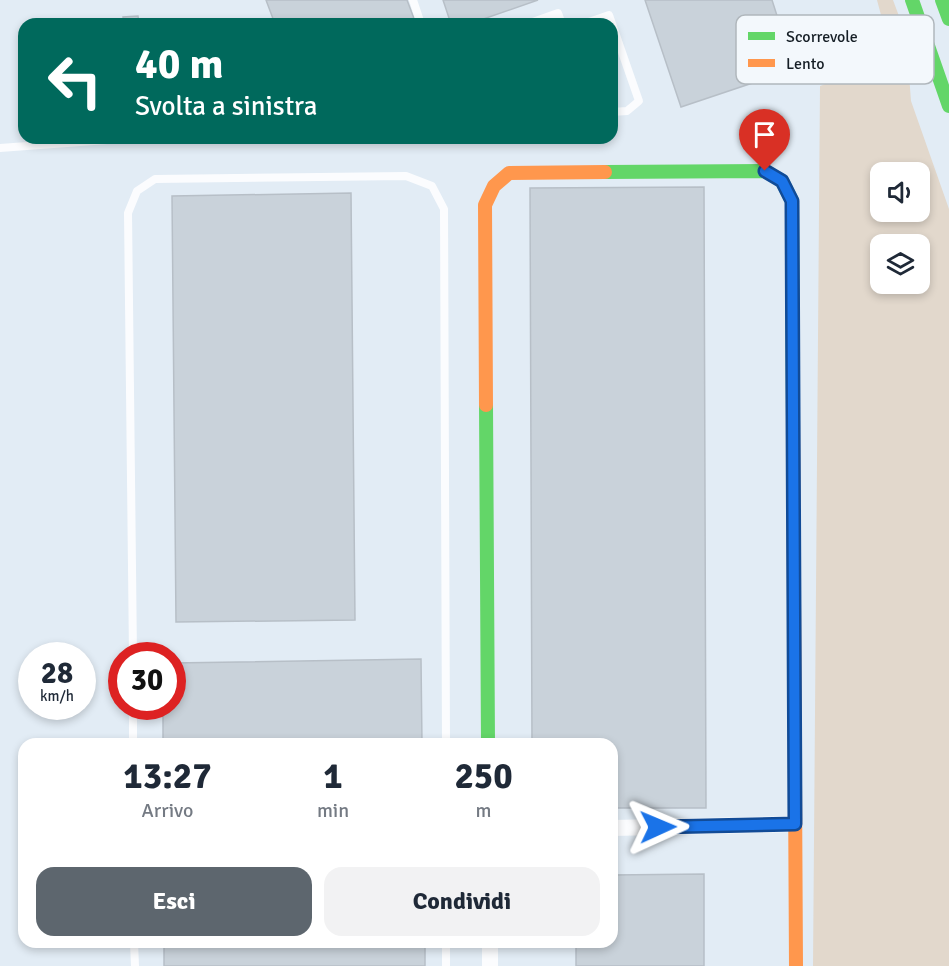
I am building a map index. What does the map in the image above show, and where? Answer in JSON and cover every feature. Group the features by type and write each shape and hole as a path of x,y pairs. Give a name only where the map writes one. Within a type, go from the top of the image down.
{"main road":[{"path":"912,0 917,15"},
{"path":"942,0 949,19"},
{"path":"934,63 949,106"},
{"path":"488,738 485,205 494,186 509,173 765,171 782,181 792,201 796,966"}],"street":[{"path":"618,828 795,824"},
{"path":"490,948 490,966"}],"lane":[{"path":"413,0 419,18"},
{"path":"544,18 558,13 560,18"},
{"path":"618,41 639,101 627,111 618,112"},
{"path":"0,148 54,144"},
{"path":"133,642 128,213 136,191 155,179 406,176 432,186 444,209 446,738"},
{"path":"133,720 133,738"},
{"path":"134,948 135,966"},
{"path":"446,948 446,966"}],"shaded area":[{"path":"877,0 893,0 899,15 881,15"},
{"path":"825,84 910,84 911,101 949,209 949,966 813,966 820,86"}],"building":[{"path":"266,0 407,0 414,18 273,18"},
{"path":"443,0 538,0 486,18 449,18"},
{"path":"645,0 772,0 777,15 736,15 736,84 749,84 681,107"},
{"path":"138,16 138,18 123,18"},
{"path":"704,187 706,808 618,808 618,738 532,738 530,188"},
{"path":"351,193 355,620 176,622 172,196"},
{"path":"421,659 422,738 163,738 163,720 186,720 186,663"},
{"path":"704,874 704,966 576,966 576,948 618,948 618,875"},
{"path":"164,948 425,948 425,966 164,966"}],"traffic: fast":[{"path":"912,0 917,15"},
{"path":"942,0 949,19"},
{"path":"934,63 949,106"},
{"path":"605,172 765,171 782,181 792,201 793,417"},
{"path":"486,405 488,738"}],"traffic: slow":[{"path":"486,405 485,205 494,186 509,173 605,172"},
{"path":"793,417 796,966"}],"route":[{"path":"658,827 795,824 792,201 782,181 765,171"}]}
